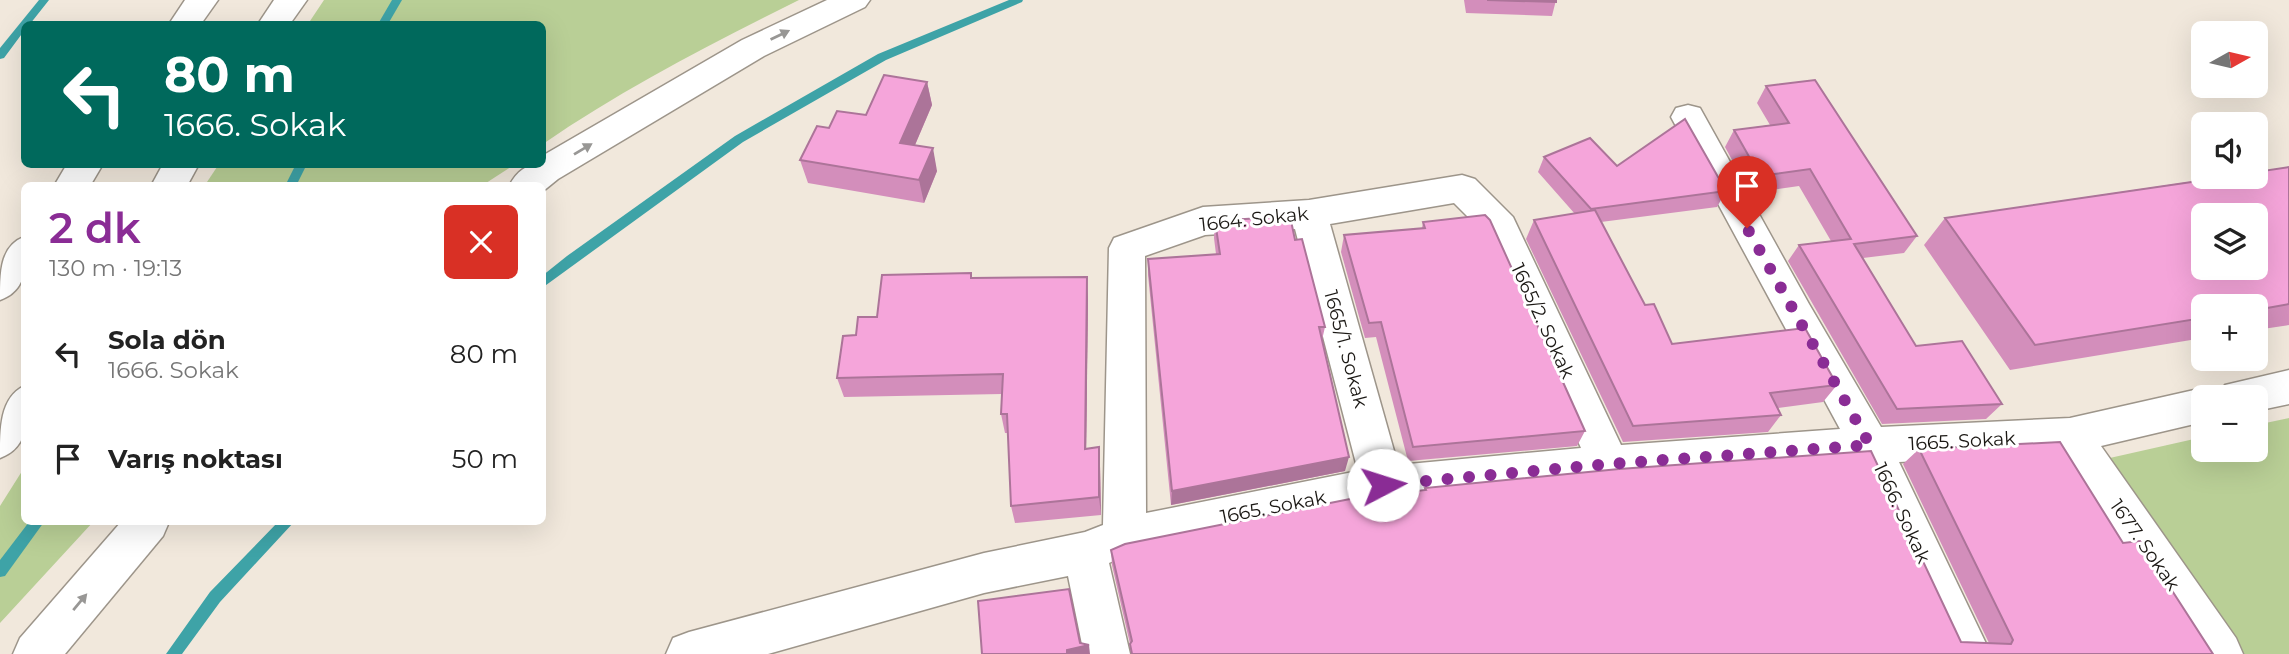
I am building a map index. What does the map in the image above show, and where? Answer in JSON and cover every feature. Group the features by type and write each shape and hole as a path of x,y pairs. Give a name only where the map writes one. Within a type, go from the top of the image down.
{"main road":[{"path":"187,21 202,0"},
{"path":"276,21 291,0"},
{"path":"531,182 546,170 753,48 853,0"},
{"name":"1666. Sokak","path":"1688,117 1795,315 1870,445 1968,654"},
{"name":"1664. Sokak","path":"1107,654 1104,544 1127,248 1202,221 1309,214 1462,188"},
{"name":"1665/2. Sokak","path":"1462,188 1500,227 1609,464"},
{"name":"1665/1. Sokak","path":"1309,214 1383,485"},
{"path":"0,285 21,255"},
{"path":"2268,391 2289,387"},
{"path":"0,440 21,408"},
{"name":"1665. Sokak","path":"689,654 984,573 1104,544 1383,485 1609,464 1870,445 2070,436 2191,408"},
{"name":"1677. Sokak","path":"2070,436 2220,654"},
{"path":"36,654 145,525"}],"green space":[{"path":"324,0 799,0 700,50 546,142 546,21 310,21"},
{"path":"216,168 509,168 488,182 207,182"},
{"path":"2289,418 2289,654 2237,654 2092,462 2191,440 2191,462 2268,462 2268,422"},
{"path":"21,473 21,525 90,525 0,623 0,506"}],"building":[{"path":"1487,0 1556,0 1556,2"},
{"path":"884,75 927,82 900,143 933,148 919,180 800,160 817,126 829,128 837,111 866,115"},
{"path":"1815,80 1917,236 1854,244 1916,346 1962,341 2002,404 1897,409 1799,245 1851,239 1810,169 1760,176 1734,130 1789,123 1766,86"},
{"path":"1685,119 1726,191 1591,209 1544,157 1590,138 1617,166"},
{"path":"2289,167 2289,304 2268,308 2268,294 2191,294 2191,320 2035,345 1945,218 2191,182 2191,189 2268,189 2268,170"},
{"path":"1595,210 1645,305 1654,304 1672,344 1805,328 1837,385 1770,393 1781,415 1633,426 1534,220"},
{"path":"1485,215 1490,220 1585,431 1413,447 1381,322 1369,323 1344,235 1425,228 1423,222"},
{"path":"1290,216 1295,240 1302,239 1325,327 1319,327 1349,457 1172,491 1148,259 1220,254 1215,221"},
{"path":"971,273 971,278 1087,277 1085,449 1099,447 1099,497 1011,506 1007,414 1001,414 1003,374 837,378 843,336 856,335 858,317 877,317 882,275"},
{"path":"2060,442 2123,543 2140,541 2213,654 1132,654 1132,641 1111,550 1125,544 1360,497 1426,490 1425,488 1619,469 1871,451 1961,642 2011,644 2013,640 1919,449"},
{"path":"1069,589 1080,643 1089,645 1067,650 1067,654 982,654 978,601"}],"waterway":[{"path":"27,21 44,0"},
{"path":"385,21 397,0"},
{"path":"546,280 739,139 882,57 1018,0"},
{"path":"0,55 21,29"},
{"path":"292,182 300,168"},
{"path":"0,571 35,525"},
{"path":"173,654 215,597 284,525"}],"route":[{"path":"1383,485 1609,464 1870,445 1747,228"}]}
